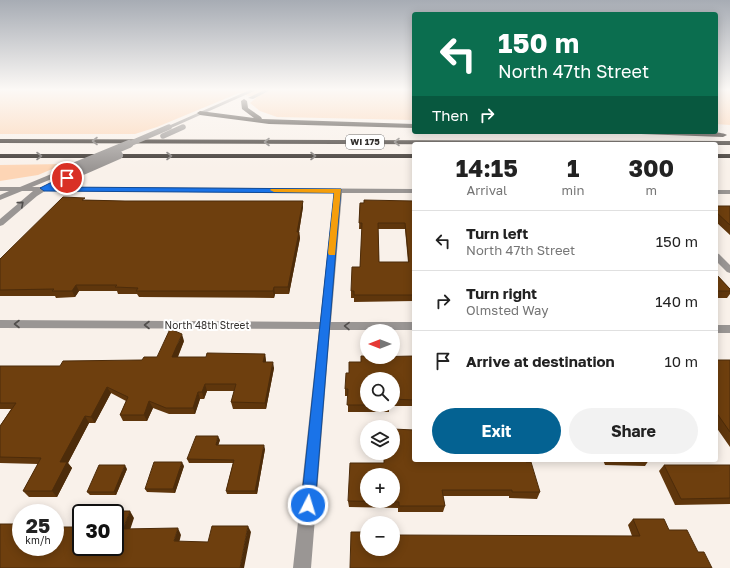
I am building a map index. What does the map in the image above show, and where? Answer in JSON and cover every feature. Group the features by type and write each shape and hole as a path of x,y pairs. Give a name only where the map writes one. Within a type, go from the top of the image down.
{"highway":[{"path":"215,116 269,122 412,126"},
{"path":"254,116 269,122"},
{"path":"700,134 730,135"},
{"name":"WI 175","path":"0,141 412,142"},
{"name":"WI 175","path":"718,143 730,143"},
{"name":"WI 175","path":"0,156 412,156"},
{"path":"718,156 730,156"}],"street":[{"path":"0,198 194,116"},
{"path":"0,223 24,200 44,188 210,116"},
{"path":"0,189 44,188 412,191"},
{"path":"302,568 338,190"},
{"path":"718,192 730,192"},
{"path":"718,258 730,270"},
{"name":"North 48th Street","path":"0,324 412,326"},
{"path":"718,329 730,329"}],"shaded area":[{"path":"0,116 185,116 135,134 0,134"},
{"path":"273,116 412,116 412,120 277,117"},
{"path":"718,116 730,116 730,125 718,124"},
{"path":"64,164 38,175 0,181 0,165"}],"building":[{"path":"63,197 85,198 82,200 125,201 303,201 297,232 299,232 288,287 274,287 273,291 136,291 138,288 115,287 117,285 76,285 72,291 52,291 54,289 0,290 0,259"},
{"path":"364,200 412,201 412,295 354,295 354,291 351,291 352,267 360,267 362,223 359,223 360,203 364,203","holes":["378,223 405,223 409,262 379,262"]},
{"path":"718,206 730,206 730,225 718,214"},
{"path":"718,276 730,289 730,291 718,291"},
{"path":"170,329 182,334 172,357 206,357 207,353 265,354 263,362 273,362 265,403 231,402 236,384 205,384 202,392 198,392 193,408 166,408 149,401 144,415 120,415 128,397 107,387 91,417 85,416 60,462 67,462 52,491 23,491 41,458 0,457 0,426 16,403 0,403 0,366 60,366 63,361 142,360 144,357 157,357"},
{"path":"400,356 412,356 412,400 400,399 400,372 360,372 360,405 347,405 348,389 345,389 346,373 349,373 349,362 360,362 360,364 400,364"},
{"path":"718,360 730,360 730,432 718,415"},
{"path":"400,429 412,430 412,462 531,462 540,492 512,492 512,490 442,490 445,506 400,506 400,468 360,468 360,501 348,501 350,463 384,463 384,460 400,460"},
{"path":"196,436 218,436 216,445 264,445 255,491 226,491 234,460 187,459"},
{"path":"154,462 182,462 173,489 145,489"},
{"path":"99,465 125,465 114,492 87,492"},
{"path":"664,465 730,465 730,498 681,499"},
{"path":"124,511 130,511 124,526"},
{"path":"633,519 664,519 669,530 687,530 698,552 704,552 712,568 350,568 351,532 360,532 360,556 400,556 400,535 640,536"},
{"path":"0,524 12,524 12,556 64,556 64,527 72,527 72,556 124,556 124,529 178,528 174,541 208,542 212,526 248,526 240,568 0,568"}],"slow traffic":[{"path":"274,190 338,190 332,253"}],"route":[{"path":"67,178 44,188 338,190 308,505"}]}
